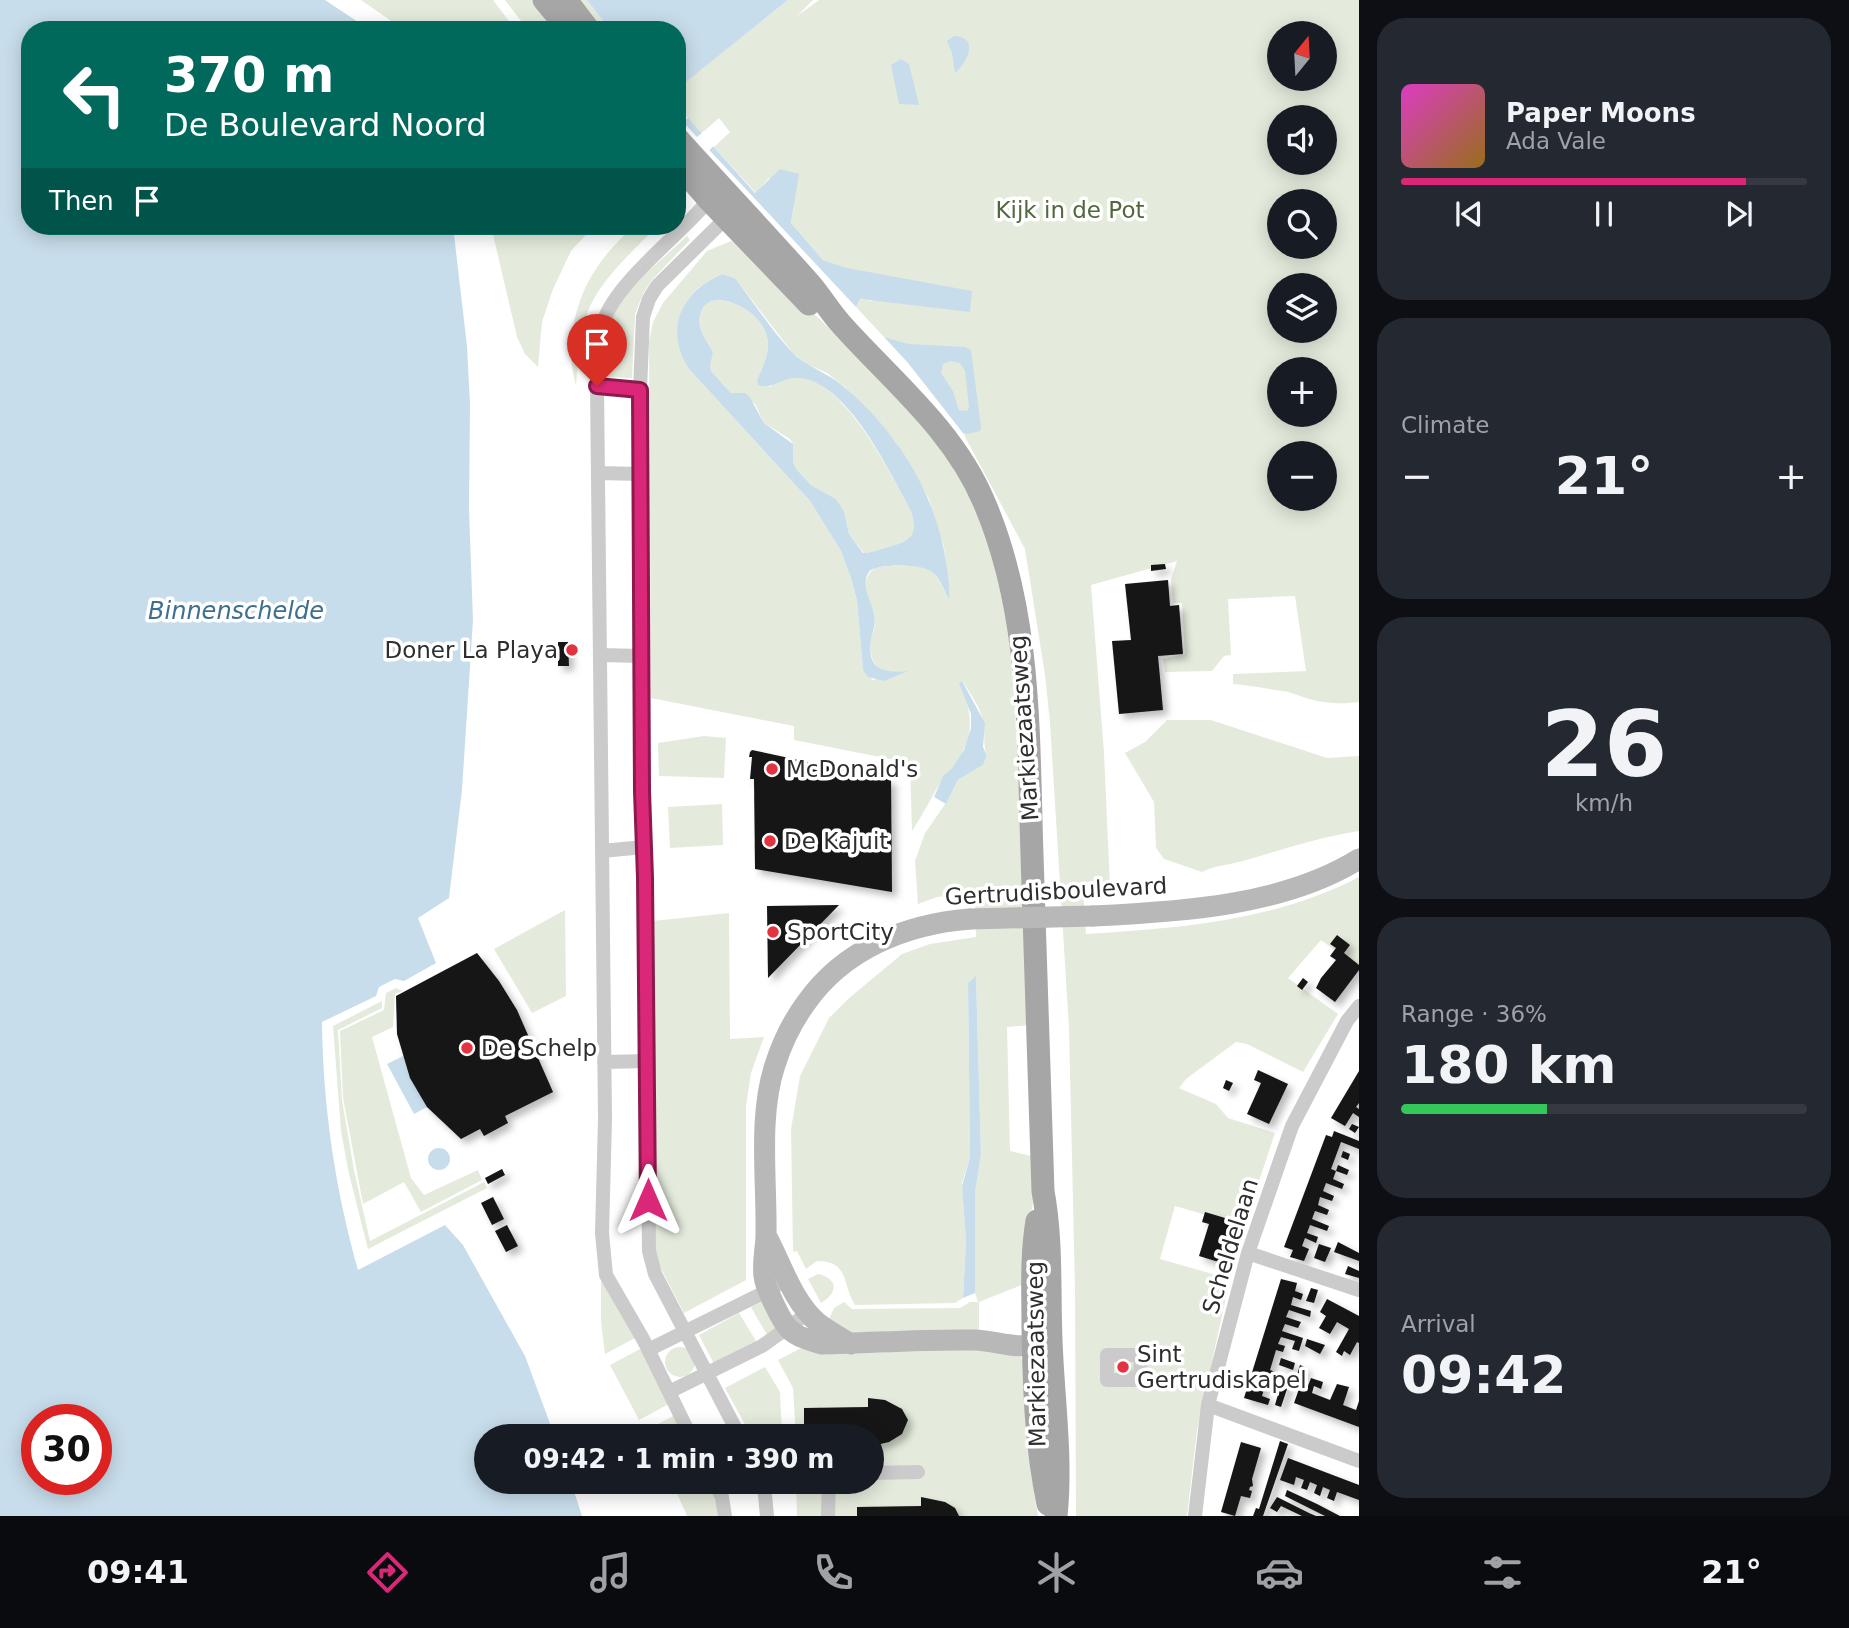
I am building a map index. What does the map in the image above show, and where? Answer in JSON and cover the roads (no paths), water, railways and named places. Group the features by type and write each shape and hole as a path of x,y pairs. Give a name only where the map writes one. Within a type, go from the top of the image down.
{"main road":[{"path":"544,0 562,21"},
{"path":"566,0 582,21"},
{"name":"Markiezaatsweg","path":"686,150 729,207 818,294 839,322 917,402 958,456 984,501 1006,570 1024,660 1037,959 1043,1191 1049,1223 1039,1338 1039,1463 1051,1516"},
{"name":"Markiezaatsweg","path":"686,173 709,200 729,207"},
{"name":"Markiezaatsweg","path":"1039,1338 1059,1490 1056,1516"}],"street":[{"path":"686,226 709,200"},
{"path":"729,207 657,286 649,299 643,317 640,474 649,1251 655,1274 733,1424"},
{"path":"676,235 629,281 611,306 600,334 597,386 604,1062 603,1233 606,1275 646,1345 685,1424"},
{"path":"597,386 640,390"},
{"path":"598,473 640,474"},
{"path":"601,655 641,656"},
{"path":"602,851 644,847"},
{"name":"Gertrudisboulevard","path":"788,1328 764,1276 766,1107 774,1066 787,1033 806,1002 830,976 860,952 885,939 929,925 970,919 1161,912 1250,900 1318,878 1359,859"},
{"name":"Scheldelaan","path":"1195,1516 1208,1405 1248,1253 1292,1126 1347,1021 1359,1006"},
{"path":"604,1062 647,1061"},
{"name":"Gertrudisboulevard","path":"766,1237 808,1313 818,1323 851,1344"},
{"path":"1248,1253 1359,1290"},
{"path":"646,1345 683,1325 790,1282"},
{"path":"669,1392 762,1346 808,1313"},
{"path":"788,1328 805,1339 822,1344 976,1340 1001,1332 1039,1338"},
{"path":"1208,1405 1359,1461"},
{"path":"884,1473 918,1472"},
{"path":"720,1494 725,1516"},
{"path":"765,1494 767,1516"},
{"path":"828,1516 829,1494"}],"water":[{"name":"Binnenschelde","path":"0,0 325,0 356,21 21,21 21,235 454,235 467,346 470,404 469,509 473,620 462,790 449,898 418,918 436,963 404,981 395,979 379,987 376,996 322,1022 328,1116 343,1209 358,1270 445,1225 463,1245 525,1356 550,1424 474,1424 474,1494 575,1494 582,1516 0,1516"},
{"path":"587,0 788,0 686,82 686,21 603,21"},
{"path":"954,36 962,37 969,46 964,63 955,73 947,41"},
{"path":"901,59 909,64 919,105 899,104 891,65"},
{"path":"688,118 755,193 780,169 799,174 791,223 823,260 847,268 972,291 970,312 860,299 856,307 686,125"},
{"path":"722,274 735,278 790,350 843,386 880,422 911,465 923,488 941,536 949,599 935,575 919,567 873,569 866,582 875,617 870,646 873,661 882,669 908,671 884,681 868,677 863,670 857,601 841,551 810,501 688,368 678,339 681,313 687,301 708,282","holes":["711,301 729,302 754,315 765,330 768,348 757,380 758,385 765,386 793,378 809,380 825,388 855,417 881,456 911,511 914,527 910,537 893,546 863,553 849,534 844,511 836,499 811,485 797,470 793,463 793,444 764,423 749,396 745,393 731,393 711,371 713,352 701,330 701,312"]},
{"path":"884,337 909,344 965,347 971,350 980,431 963,433","holes":["950,361 960,363 965,371 969,407 967,411 959,410 953,391 941,373 943,364"]},
{"path":"962,681 985,723 983,747 987,756 983,765 958,780 946,804 934,797 943,776 964,750 971,728 971,714 959,683"},
{"path":"976,976 981,1155 975,1193 975,1293 963,1298 966,1241 962,1186 970,1157 968,983"},
{"path":"409,1053 433,1104 414,1114 387,1064"},
{"path":"439,1148 449,1155 450,1159 443,1169 439,1170 429,1163 428,1159 435,1149"}],"place":[{"name":"Doner La Playa","path":"572,650"},
{"name":"McDonald's","path":"772,769"},
{"name":"De Kajuit","path":"770,841"},
{"name":"SportCity","path":"773,932"},
{"name":"De Schelp","path":"467,1048"},
{"name":"Sint Gertrudiskapel","path":"1123,1367"}],"park label":[{"name":"Kijk in de Pot","path":"1070,210"}]}
